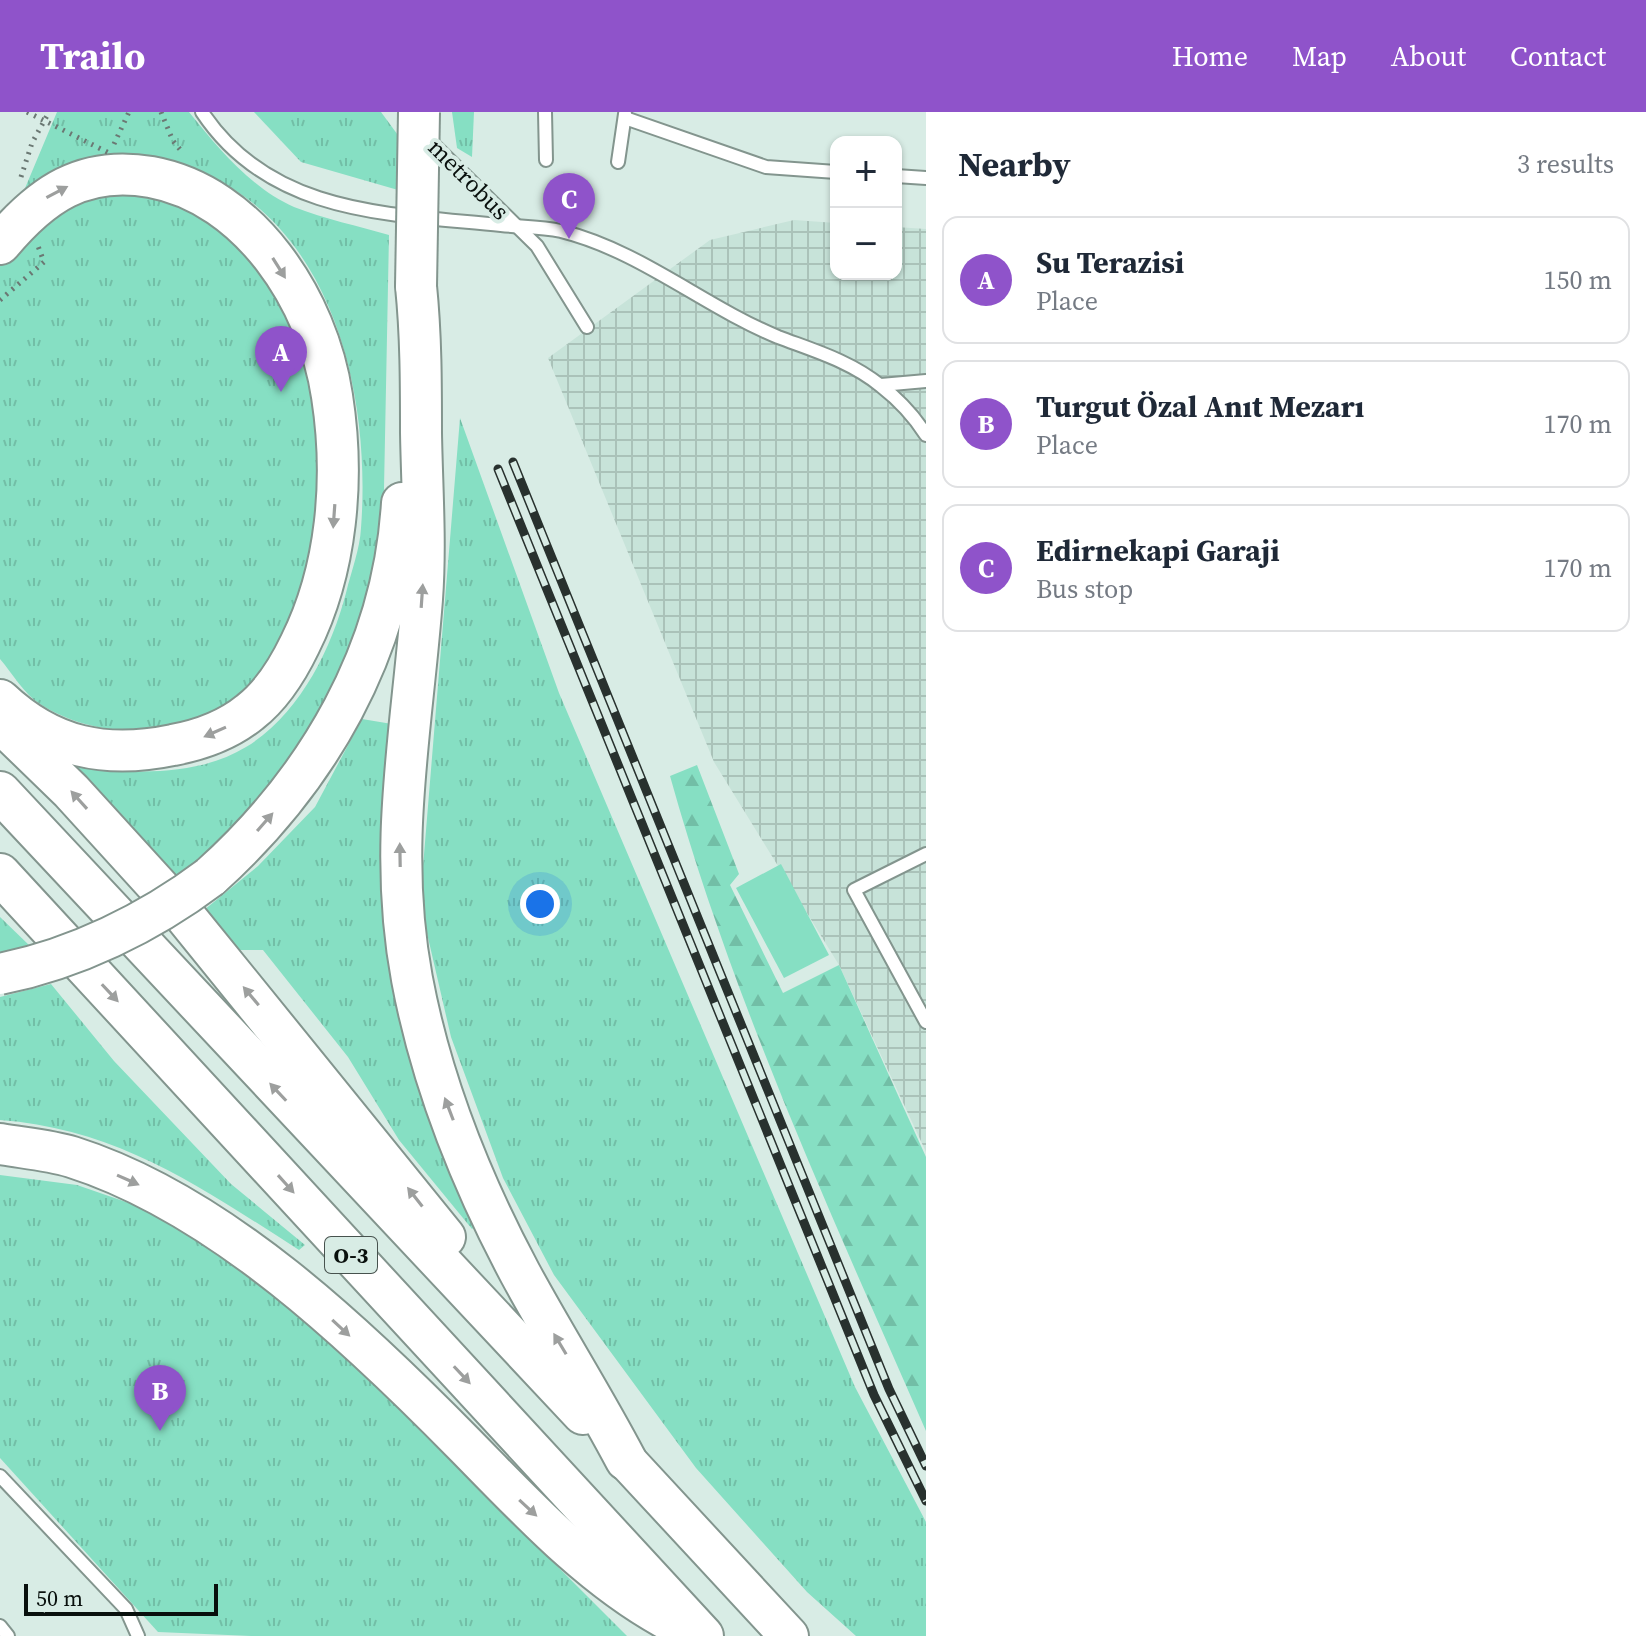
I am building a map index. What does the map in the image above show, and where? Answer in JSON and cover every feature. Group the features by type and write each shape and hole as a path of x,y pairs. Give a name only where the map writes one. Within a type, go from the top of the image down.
{"highway":[{"path":"419,112 416,286 421,343 425,527 422,600 401,792 399,856 412,978 437,1077 490,1210 519,1271 626,1460"},
{"path":"0,244 25,214 55,190 86,179 138,175 177,182 216,201 251,229 277,264 304,311 322,357 332,395 336,464 333,536 323,589 311,623 279,682 251,712 195,741 112,752 72,743 31,727 0,700"},
{"path":"0,974 52,961 86,947 157,912 210,877 243,848 321,752 374,643 388,596 400,532 408,337 416,286"},
{"path":"0,722 71,791 184,915 252,997 435,1222 505,1332"},
{"name":"O-3","path":"0,792 626,1460"},
{"name":"O-3","path":"0,874 700,1636"},
{"path":"0,1144 70,1157 182,1206 278,1274 336,1323 567,1543 618,1587 700,1636"}],"main road":[{"name":"O-3","path":"626,1460 789,1636"}],"lane":[{"path":"202,112 228,143 281,183 339,206 392,217 558,230 638,259 663,278 778,336 827,352 881,385 914,417 926,435"},
{"name":"metrobus","path":"402,112 537,246 587,327"},
{"path":"545,112 546,160"},
{"path":"618,162 625,115 766,167 830,172"},
{"path":"902,176 926,178"},
{"path":"881,385 926,381"},
{"path":"926,854 854,890 926,1022"},
{"path":"0,1155 70,1157"},
{"path":"0,1476 126,1609 138,1636"},
{"path":"0,1626 8,1636"}],"path":[{"path":"27,112 109,153 129,112"},
{"path":"0,300 44,262"}],"shaded area":[{"path":"794,220 830,223 830,280 902,280 902,227 926,229 926,1152 839,965 714,762 548,358 710,240"}],"green space":[{"path":"57,112 189,112 236,166 279,199 318,215 389,235 383,540 370,609 317,723 267,791 224,839 174,878 75,766 118,771 163,771 206,764 227,757 265,734 297,699 332,637 359,544 362,472 358,415 346,358 328,304 301,255 265,214 220,181 165,161 107,157 56,172 23,193"},
{"path":"254,112 381,112 403,142 398,190 301,162"},
{"path":"452,112 474,112 472,157 457,148"},
{"path":"129,189 205,219 227,235 256,268 285,313 307,361 319,403 322,436 320,486 311,554 300,596 274,659 250,690 228,707 176,727 147,730 119,730 64,717 34,700 0,659 0,264 16,241 73,197"},
{"path":"460,418 559,693 855,1387 926,1522 926,1636 856,1636 807,1592 696,1468 554,1275 503,1178 451,1037 420,903"},
{"path":"362,719 392,724 383,844 482,1221 472,1229 399,1140 348,1057 263,950 233,950 204,910 258,866 315,807"},
{"path":"697,765 739,874 730,885 783,993 839,965 926,1157 926,1431 786,1108 723,943 670,776"},
{"path":"781,864 829,955 784,978 736,888"},
{"path":"0,917 31,947 0,953"},
{"path":"51,984 114,1061 231,1184 305,1245 299,1250 193,1184 121,1149 83,1135 0,1120 0,997"},
{"path":"0,1175 77,1185 152,1211 229,1260 346,1355 627,1636 251,1636 158,1632 0,1458"}],"railway":[{"path":"513,462 889,1389 926,1466"},
{"path":"498,469 874,1395 926,1501"}],"place":[{"name":"Edirnekapi Garaji","path":"569,239"},
{"name":"Su Terazisi","path":"281,392"},
{"name":"Turgut Özal Anıt Mezarı","path":"160,1431"}]}
